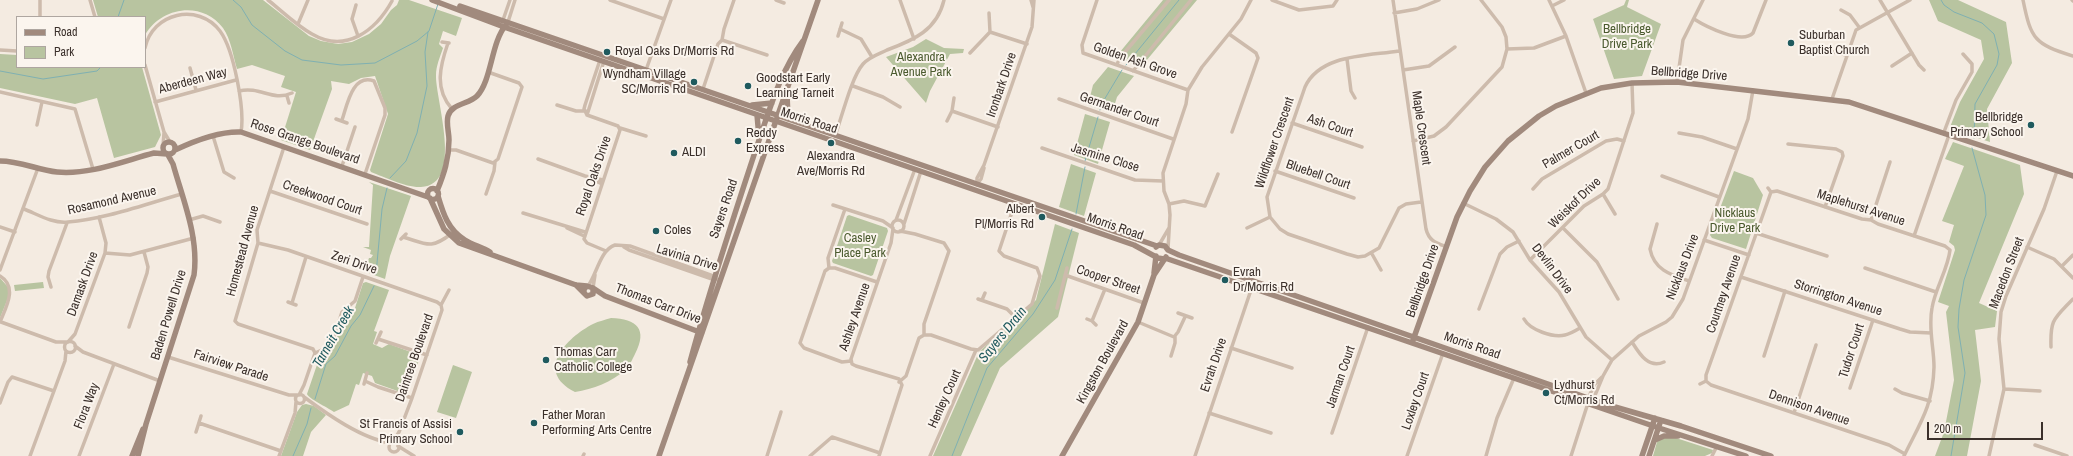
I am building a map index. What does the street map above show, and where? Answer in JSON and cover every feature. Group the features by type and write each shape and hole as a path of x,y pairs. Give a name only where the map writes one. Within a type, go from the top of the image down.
{"street":[{"path":"40,0 40,16"},
{"path":"90,0 95,16"},
{"path":"268,0 313,35 329,40 346,40 369,30 378,22 392,1"},
{"path":"298,24 308,0"},
{"name":"Morris Road","path":"432,0 506,21 701,96 775,121 834,138"},
{"name":"Morris Road","path":"442,0 504,27 646,70 750,105 834,138 1016,201 1134,245 1155,256"},
{"path":"506,21 510,0"},
{"path":"429,198 442,178 446,168 449,150 447,120 452,109 467,103 478,95 515,0"},
{"path":"610,0 664,19"},
{"path":"646,70 671,0"},
{"path":"701,96 718,44 722,40 724,29 734,0"},
{"path":"776,0 784,3"},
{"name":"Sayers Road","path":"659,456 818,0"},
{"path":"900,0 914,39"},
{"path":"834,138 859,69 872,57 914,39 927,31 935,21 944,0"},
{"name":"Ironbark Drive","path":"1031,0 1034,10"},
{"name":"Ironbark Drive","path":"976,187 981,179 984,165 1027,44 1032,27 1034,0"},
{"name":"Golden Ash Grove","path":"1097,0 1082,45 1082,51 1086,54 1188,90"},
{"path":"1117,65 1119,60 1169,0"},
{"path":"1133,71 1191,0"},
{"path":"1170,227 1155,250 1155,256 1164,259 1168,255 1170,227 1169,204 1163,181 1165,166 1186,104 1188,90 1202,67 1241,20 1250,0"},
{"path":"1272,0 1299,10 1333,6 1337,0"},
{"name":"Maple Crescent","path":"1393,0 1412,141 1427,235 1433,242 1447,247"},
{"path":"1394,13 1417,9 1439,0"},
{"path":"1412,141 1434,136 1446,127 1498,73 1505,60 1507,49 1502,27 1481,0"},
{"path":"1549,0 1566,36 1586,93"},
{"path":"1552,6 1564,0"},
{"path":"1677,82 1680,48 1686,32 1703,0"},
{"path":"1694,19 1723,34 1753,37 1766,0"},
{"path":"1880,0 1924,70"},
{"path":"1832,98 1854,33 1859,27 1910,0"},
{"path":"2024,0 2029,27 2039,42 2045,46 2073,56"},
{"path":"356,5 352,19 358,36"},
{"path":"1841,10 1850,15 1859,27"},
{"path":"970,53 990,32 989,13"},
{"path":"146,46 151,33 164,19 184,14 201,17 210,22 225,39 239,91 243,117 241,132"},
{"path":"838,36 842,23"},
{"path":"840,29 861,38 872,57"},
{"path":"990,32 1027,44"},
{"path":"1229,34 1256,52 1258,58 1232,132"},
{"path":"1507,49 1534,48 1566,36"},
{"name":"Sayers Road","path":"701,333 713,277 772,103 789,63 805,39"},
{"path":"722,40 767,55"},
{"path":"442,42 449,43 440,67 439,76 443,96 452,109"},
{"path":"1402,70 1428,66 1455,47"},
{"path":"1821,49 1846,55"},
{"path":"0,50 16,51"},
{"name":"Wildflower Crescent","path":"1270,217 1267,197 1305,87 1311,76 1328,63 1399,51"},
{"path":"1892,66 1912,53"},
{"path":"1914,236 1956,100 1972,72 1972,64 1963,54"},
{"path":"586,112 585,105 603,58"},
{"path":"1347,59 1351,91 1355,98"},
{"path":"0,160 17,162 57,172 76,172 154,153 168,154 174,151 164,132 146,68"},
{"path":"190,68 196,90"},
{"path":"486,194 494,171 495,162 498,160 522,87 519,83 488,72"},
{"name":"Aberdeen Way","path":"155,102 236,80"},
{"path":"342,120 354,86 359,82 374,81 385,108 385,115 365,174"},
{"name":"Bellbridge Drive","path":"1413,340 1463,203 1485,167 1508,141 1539,116 1586,93 1632,82 1677,82 1832,98 1863,105 2073,176"},
{"name":"Weiskof Drive","path":"1530,260 1584,206 1603,194 1611,182 1634,108 1632,82"},
{"path":"788,86 786,103 788,119"},
{"path":"853,86 883,97 900,107"},
{"path":"239,91 254,89 278,97 292,94"},
{"name":"Nicklaus Drive","path":"1571,456 1595,384 1603,376 1612,360 1632,342 1672,317 1683,299 1748,118 1753,90"},
{"path":"0,92 73,108 76,111 93,169"},
{"path":"287,96 289,103"},
{"path":"947,121 952,110 954,98"},
{"name":"Germander Court","path":"1059,99 1174,139"},
{"path":"37,125 42,102"},
{"path":"750,105 772,103"},
{"name":"Royal Oaks Drive","path":"558,105 575,111 586,112 617,125 620,128 585,234 585,242 606,251"},
{"path":"952,110 998,127"},
{"path":"757,115 759,142"},
{"path":"336,118 347,123"},
{"name":"Ash Court","path":"1292,123 1362,148"},
{"path":"342,166 355,127"},
{"path":"620,128 646,136"},
{"path":"164,132 163,151 168,154"},
{"name":"Rose Grange Boulevard","path":"174,151 186,144 213,136 230,132 241,132 416,191 429,198"},
{"path":"1678,133 1702,137 1737,149"},
{"path":"213,136 224,172 234,178"},
{"name":"Palmer Court","path":"1533,189 1542,179 1606,142 1617,139 1624,141"},
{"path":"154,153 163,147 165,143 171,143"},
{"name":"Rose Grange Boulevard","path":"171,143 186,144"},
{"path":"1788,144 1844,151 1825,207"},
{"name":"Homestead Avenue","path":"284,147 257,230 258,243 235,320 238,324 313,349 315,353"},
{"name":"Jasmine Close","path":"1042,148 1135,180 1163,181"},
{"path":"449,150 495,162"},
{"name":"Baden Powell Drive","path":"173,164 174,151"},
{"name":"Baden Powell Drive","path":"132,456 138,447 146,424 194,275 196,248 194,238 173,164 168,154"},
{"path":"538,159 602,182"},
{"path":"1871,220 1890,162"},
{"path":"0,270 38,168"},
{"path":"895,221 919,168"},
{"path":"904,224 919,168"},
{"name":"Bluebell Court","path":"1275,171 1354,198"},
{"name":"Macedon Street","path":"1989,456 2004,389 1999,339 2000,320 2006,296 2057,171"},
{"path":"1205,206 1218,174"},
{"path":"1662,176 1719,197"},
{"name":"Maplehurst Avenue","path":"1769,190 1777,191 1862,219 1871,220 1878,224 1949,248 1950,252 1936,292"},
{"name":"Courtney Avenue","path":"1706,381 1706,375 1749,255 1769,190"},
{"name":"Creekwood Court","path":"270,191 367,224"},
{"name":"Rose Grange Boulevard","path":"416,191 434,191"},
{"path":"429,198 434,199 434,191"},
{"name":"Thomas Carr Drive","path":"434,191 452,233"},
{"name":"Rosamond Avenue","path":"24,209 51,220 67,223 99,217 182,194"},
{"path":"1603,194 1615,214"},
{"name":"Thomas Carr Drive","path":"429,198 440,221 452,233 459,243 480,252 492,254 576,285 590,287 605,296 701,333"},
{"path":"810,456 827,441 838,439 879,454 902,388 899,382 906,376 919,338 924,335 931,335 976,350 1032,304 1040,276 1037,268 1000,253 1000,248 1016,201"},
{"name":"Morris Road","path":"1016,201 1158,246"},
{"path":"1169,204 1184,201 1205,206 1208,210"},
{"path":"1247,228 1270,217 1280,229 1288,234 1358,257 1372,254 1383,243 1394,215 1399,208 1406,204 1421,202"},
{"name":"Devlin Drive","path":"1463,203 1496,219 1513,232 1530,260 1559,292 1580,328 1593,344 1612,360"},
{"path":"832,205 883,221 900,231 944,243 949,250 924,324 924,335"},
{"path":"829,268 828,258 845,209"},
{"path":"523,213 585,234"},
{"path":"189,220 203,216 220,222"},
{"name":"Damask Drive","path":"65,350 68,342 75,334 106,253 106,243 99,217"},
{"path":"883,221 900,220 915,234"},
{"name":"Ashley Avenue","path":"895,221 891,243 851,361 856,366 899,382"},
{"path":"51,288 48,277 49,271 67,223"},
{"name":"Ashley Avenue","path":"891,243 904,224"},
{"path":"1657,224 1650,249 1657,266 1666,273 1689,281"},
{"path":"0,227 15,232"},
{"path":"1563,228 1597,262 1618,298"},
{"path":"403,237 435,245 452,233"},
{"path":"1756,233 1827,256"},
{"path":"106,253 122,256 144,252 194,238"},
{"path":"1704,240 1749,255"},
{"path":"1479,309 1500,254 1507,247 1519,241"},
{"name":"Zeri Drive","path":"258,243 306,257 437,302 441,306"},
{"name":"Lavinia Drive","path":"606,251 613,245 624,246 629,250 720,280"},
{"path":"1158,246 1165,246 1168,250"},
{"path":"2027,246 2049,256 2062,266 2073,278"},
{"name":"Morris Road","path":"1168,250 1368,327 1413,340"},
{"path":"591,295 590,287 606,251"},
{"path":"129,327 148,267 144,252"},
{"path":"1372,254 1381,270"},
{"path":"2062,266 2073,255"},
{"name":"Kingston Boulevard","path":"1154,275 1155,256"},
{"path":"292,303 306,257"},
{"name":"Morris Road","path":"1164,259 1253,284 1435,348 1590,400 1653,426 1746,456"},
{"name":"Kingston Boulevard","path":"1062,456 1138,322 1154,275 1164,259"},
{"path":"851,361 842,362 804,348 800,344 825,271 829,268 835,268 877,282"},
{"path":"1057,308 1067,268"},
{"path":"1865,268 1936,292 1930,319 1934,366 1930,401 1920,427 1904,455"},
{"name":"Cooper Street","path":"1065,275 1144,303"},
{"path":"0,276 7,282 10,291 0,322 56,342 68,342 75,345 83,352 160,381"},
{"path":"295,413 298,395 304,385 315,353 331,346 342,312 355,301 363,277"},
{"name":"Storrington Avenue","path":"1741,277 1910,332 1931,333"},
{"name":"Evrah Drive","path":"1195,456 1253,284"},
{"name":"Thomas Carr Drive","path":"576,285 587,296 605,296"},
{"path":"584,293 584,289 590,287"},
{"path":"1092,321 1105,289"},
{"name":"Daintree Boulevard","path":"389,448 399,432 412,398 442,310 441,306 449,290"},
{"path":"1764,356 1785,291"},
{"path":"985,293 980,300 1007,309 1015,317"},
{"path":"2051,347 2050,329 2052,322 2073,299"},
{"path":"1178,313 1185,317 1192,318"},
{"path":"1171,356 1176,343 1174,336 1185,317"},
{"path":"1087,319 1096,325"},
{"path":"1524,319 1532,327 1557,336 1570,334 1580,328"},
{"name":"Tudor Court","path":"1850,388 1873,320"},
{"path":"1138,322 1170,337 1174,336"},
{"name":"Jarman Court","path":"1332,432 1368,327"},
{"path":"376,344 381,332"},
{"name":"Damask Drive","path":"75,334 75,345"},
{"path":"378,339 426,355"},
{"path":"56,342 65,350 72,352 83,352"},
{"path":"1632,342 1647,361 1654,364 1664,362"},
{"path":"30,456 65,361 75,345"},
{"path":"1794,413 1816,345"},
{"path":"1231,348 1292,368"},
{"name":"Morris Road","path":"1435,348 1443,353 1514,378 1658,419 1771,456"},
{"path":"65,350 65,361"},
{"name":"Henley Court","path":"930,456 976,350"},
{"name":"Loxley Court","path":"1407,456 1443,353"},
{"name":"Fairview Parade","path":"168,357 289,395 298,395 303,397"},
{"name":"Flora Way","path":"79,456 114,364"},
{"path":"367,373 364,382 412,398"},
{"path":"0,403 8,382 12,377 54,391"},
{"path":"1486,456 1497,418 1514,378"},
{"path":"1700,384 1706,381"},
{"name":"Dennison Avenue","path":"1706,381 1711,385 1889,445 1904,455"},
{"path":"279,456 295,413 302,403 304,385"},
{"path":"1895,388 1902,393 1930,401"},
{"path":"2004,389 2040,391"},
{"name":"Fairview Parade","path":"289,395 296,401"},
{"path":"303,397 340,422 383,442 398,445 406,452 414,456"},
{"path":"296,401 302,403 312,403"},
{"path":"767,456 781,412"},
{"path":"1209,413 1271,433"},
{"path":"196,432 201,416"},
{"path":"1642,456 1653,426 1658,419"},
{"path":"1650,456 1659,428 1658,419"},
{"path":"199,423 281,451"},
{"name":"Daintree Boulevard","path":"395,451 398,445 399,432"},
{"path":"1655,440 1664,436 1690,438"},
{"path":"383,442 395,451 406,452"},
{"path":"1712,456 1717,446"},
{"path":"2035,446 2067,456"},
{"name":"Baden Powell Drive","path":"138,447 138,456"},
{"path":"389,448 391,456"},
{"path":"391,456 395,451"}],"green space":[{"path":"93,0 263,0 309,36 321,41 338,44 352,42 369,34 381,24 391,10 397,5 399,0 409,0 462,18 456,36 443,31 439,44 443,48 437,65 436,75 445,139 445,157 442,172 434,183 421,187 415,187 402,184 371,172 370,170 388,114 375,76 361,78 349,84 331,81 332,89 310,150 281,140 296,92 281,87 285,76 252,65 237,69 226,32 214,19 204,13 182,10 161,18 146,34 146,16 98,16"},
{"path":"1163,0 1197,0 1141,67 1115,58"},
{"name":"Bellbridge Drive Park","path":"1626,0 1629,0 1627,7 1661,24 1642,76 1614,79 1593,19 1624,5"},
{"path":"1929,0 1958,0 2006,22 2012,63 1987,109 1990,142 1951,129 1950,127 1960,102 1984,59 1981,40 1938,21"},
{"name":"Alexandra Avenue Park","path":"926,39 944,48 964,49 963,53 950,54 930,91 926,103 886,57 913,47"},
{"path":"0,54 16,55 16,68 142,68 161,135 155,147 114,158 97,98 75,104 0,88"},
{"path":"1108,67 1134,76 1117,97 1112,113 1088,105 1093,85"},
{"path":"1085,114 1110,122 1098,164 1074,155"},
{"path":"1953,142 2020,165 2024,194 1979,303 1997,311 1995,327 1975,330 1981,381 1967,456 1935,456 1944,432 1954,380 1946,312 1949,306 1938,302 1955,250 1954,246 1949,242 1954,225 1942,221 1964,166 1945,159"},
{"path":"1071,164 1096,173 1084,216 1059,207"},
{"name":"Nicklaus Drive Park","path":"1734,171 1753,178 1763,195 1746,249 1712,238 1710,235"},
{"path":"369,182 411,196 390,256 385,279 366,272 365,270 369,258 373,255 370,254 371,250 363,247 369,247 373,185"},
{"name":"Casley Place Park","path":"849,215 887,228 888,231 873,275 871,276 833,263 832,261 847,216"},
{"path":"1055,224 1079,233 1058,317 1000,368 961,456 933,456 979,352 1036,300"},
{"path":"0,278 8,287 8,298 0,318"},
{"path":"43,282 44,288 15,291 14,285"},
{"path":"366,282 389,290 374,331 377,332 373,344 382,348 389,344 419,355 420,357 408,393 406,394 375,383 372,376 363,373 359,385 356,384 349,405 334,412 315,401 307,394 320,356 333,349 345,313 355,308 363,283"},
{"path":"611,318 628,321 638,327 640,338 635,354 627,368 614,378 595,387 575,392 563,384 557,374 556,365 558,355 573,338 583,330 595,323"},
{"path":"453,365 472,372 456,418 437,412"},
{"path":"306,404 314,406 326,415 311,432 303,456 281,456 297,412 302,405"},
{"path":"1663,438 1676,438 1713,450 1712,453 1705,456 1653,456 1657,442"}],"waterway":[{"path":"118,16 124,0"},
{"path":"233,0 241,7 252,25 285,51 302,60 341,65 375,63 417,41 429,31 438,4"},
{"name":"Sayers Drain","path":"1126,65 1179,0"},
{"path":"1941,0 1944,5 1954,12 1982,23 1994,34 1999,54 1997,65 1975,104 1974,138"},
{"name":"Tarneit Creek","path":"390,178 406,161 417,133 427,86 425,52 428,32"},
{"path":"0,71 43,79 97,71 100,68"},
{"name":"Sayers Drain","path":"1100,110 1101,105 1122,70"},
{"name":"Sayers Drain","path":"1085,161 1098,117"},
{"path":"1951,456 1965,373 1958,327 1959,309 1964,280 1986,215 1985,195 1972,148"},
{"name":"Sayers Drain","path":"1076,214 1085,167"},
{"name":"Tarneit Creek","path":"376,274 382,209 387,188"},
{"name":"Sayers Drain","path":"952,456 987,368 1033,314 1055,280 1072,229"},
{"name":"Tarneit Creek","path":"315,399 326,364 335,356 351,326 360,315 374,286"},
{"name":"Tarneit Creek","path":"293,456 307,424 311,408"}],"place":[{"name":"Suburban Baptist Church","path":"1791,43"},
{"name":"Royal Oaks Dr/Morris Rd","path":"607,52"},
{"name":"Wyndham Village SC/Morris Rd","path":"694,82"},
{"name":"Goodstart Early Learning Tarneit","path":"748,86"},
{"name":"Bellbridge Primary School","path":"2031,125"},
{"name":"Reddy Express","path":"738,141"},
{"name":"Alexandra Ave/Morris Rd","path":"831,143"},
{"name":"ALDI","path":"674,153"},
{"name":"Albert Pl/Morris Rd","path":"1042,217"},
{"name":"Coles","path":"656,231"},
{"name":"Evrah Dr/Morris Rd","path":"1225,280"},
{"name":"Thomas Carr Catholic College","path":"546,360"},
{"name":"Lydhurst Ct/Morris Rd","path":"1546,393"},
{"name":"Father Moran Performing Arts Centre","path":"534,423"},
{"name":"St Francis of Assisi Primary School","path":"460,432"}]}
